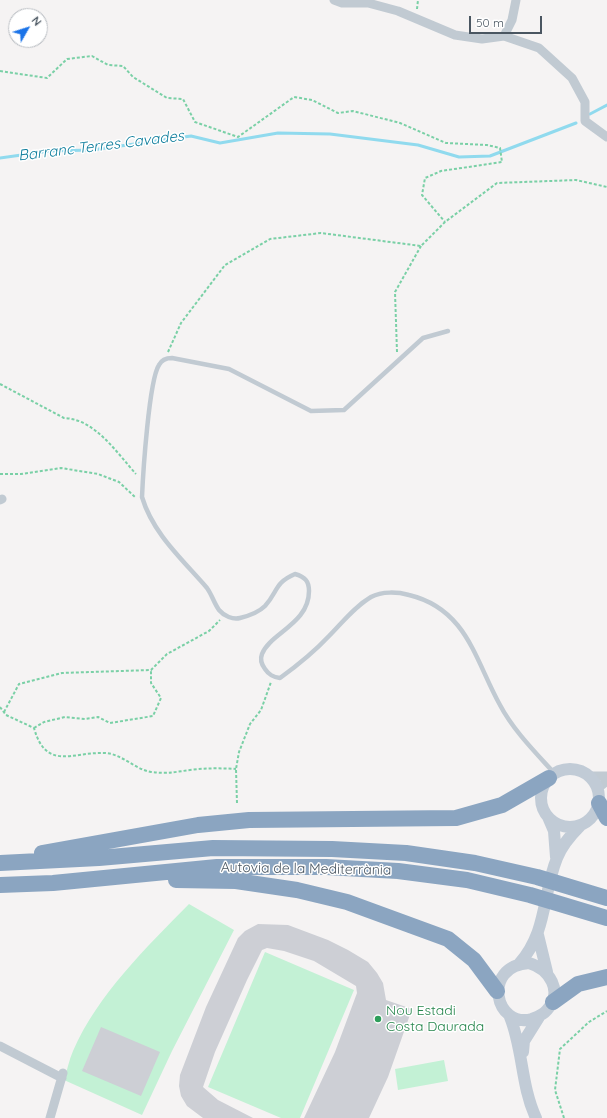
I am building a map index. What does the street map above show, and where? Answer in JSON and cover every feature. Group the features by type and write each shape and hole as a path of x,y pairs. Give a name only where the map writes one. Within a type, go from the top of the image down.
{"highway":[{"path":"0,855 26,855 198,825 250,820 456,818 502,804 552,776"},
{"path":"598,796 607,818"},
{"name":"Autovia de la Mediterrània","path":"0,863 91,858 213,848 332,849 406,853 475,863 537,877 607,898"},
{"name":"Autovia de la Mediterrània","path":"0,885 53,883 217,867 326,867 398,871 467,880 530,895 607,918"},
{"path":"105,878 128,882 175,880 236,881 297,890 347,902 448,939 474,960 497,991"},
{"path":"553,1002 578,984 607,977"}],"main road":[{"path":"519,964 528,954 539,930 556,858 565,842 580,826 592,817 598,796 588,776 572,770 552,776 544,787 542,796 543,806 554,831 556,858"},
{"path":"547,815 553,822 562,826 580,826"},
{"path":"522,1064 524,1041 539,1017 553,1002 554,986 547,972 539,930"},
{"path":"536,1118 531,1106 515,1029 497,991 504,973 511,967 529,963 539,966 547,972"},
{"path":"510,1017 526,1020 539,1017"}],"street":[{"path":"334,0 342,3 368,3 398,11 456,35 482,39 504,36 539,48 572,78 585,102 585,121 607,137"},
{"path":"504,36 512,20 516,0"},
{"path":"588,776 607,776"},
{"path":"598,796 607,781"},
{"path":"0,1046 62,1075 50,1118"}],"lane":[{"path":"448,331 423,338 344,410 311,411 229,369 172,358 165,359 159,365 153,385 143,481 144,503 157,531 208,590 219,610 225,615 238,619 257,612 264,607 278,585 286,578 296,574 304,577 309,584 309,595 306,605 289,628 269,644 262,654 262,663 266,671 273,677 280,678 294,668 324,641 344,619 372,596 397,592 424,598 453,620 472,644 500,706 552,776"}],"path":[{"path":"0,71 47,78 67,59 92,56 108,65 122,66 133,77 167,98 183,99 196,122 238,137 294,96 312,100 338,113 352,111 400,123 446,143 487,145 500,148 502,162 441,171 425,178 422,195 445,222"},
{"path":"397,361 395,292 421,246 445,222 497,183 576,180 607,187"},
{"path":"165,359 181,323 225,265 270,239 321,233 421,246"},
{"path":"0,384 64,418 73,418 100,434 143,481"},
{"path":"0,474 21,474 61,468 98,474 119,482 133,497 144,503"},
{"path":"4,712 19,684 30,680 62,672 151,670 167,654 209,631 225,615"},
{"path":"34,728 44,722 65,717 86,719 98,717 110,723 153,716 161,698 151,683 151,670"},
{"path":"236,803 236,769 239,752 244,736 260,710 273,677"},
{"path":"0,706 6,715 34,728 37,738 49,754 62,756 104,753 117,756 135,767 171,774 188,770 213,768 236,769"},
{"path":"564,1118 555,1090 560,1049 589,1022 607,1011"}],"green space":[{"path":"189,904 234,930 172,1051 142,1115 64,1080 70,1058 83,1030 109,991 140,955"},
{"path":"265,952 354,990 300,1118 281,1118 208,1087"},
{"path":"444,1060 448,1081 398,1090 395,1069"}],"building":[{"name":"Nou Estadi Costa Daurada","path":"258,924 288,925 328,940 348,950 368,962 377,973 383,983 386,1000 412,1009 388,1077 369,1118 304,1118 335,1052 357,993 356,986 314,961 284,951 267,948 262,950 247,980 215,1052 203,1087 218,1100 253,1118 203,1118 187,1106 181,1096 179,1086 180,1075 206,1007 238,938 245,931"},
{"path":"101,1027 160,1052 141,1096 82,1071"}],"waterway":[{"name":"Barranc Terres Cavades","path":"590,114 607,105"},
{"name":"Barranc Terres Cavades","path":"0,158 50,151 92,150 191,136 220,143 278,133 330,134 418,145 459,157 490,156 576,123"}],"place":[{"name":"Nou Estadi Costa Daurada","path":"378,1019"}]}
